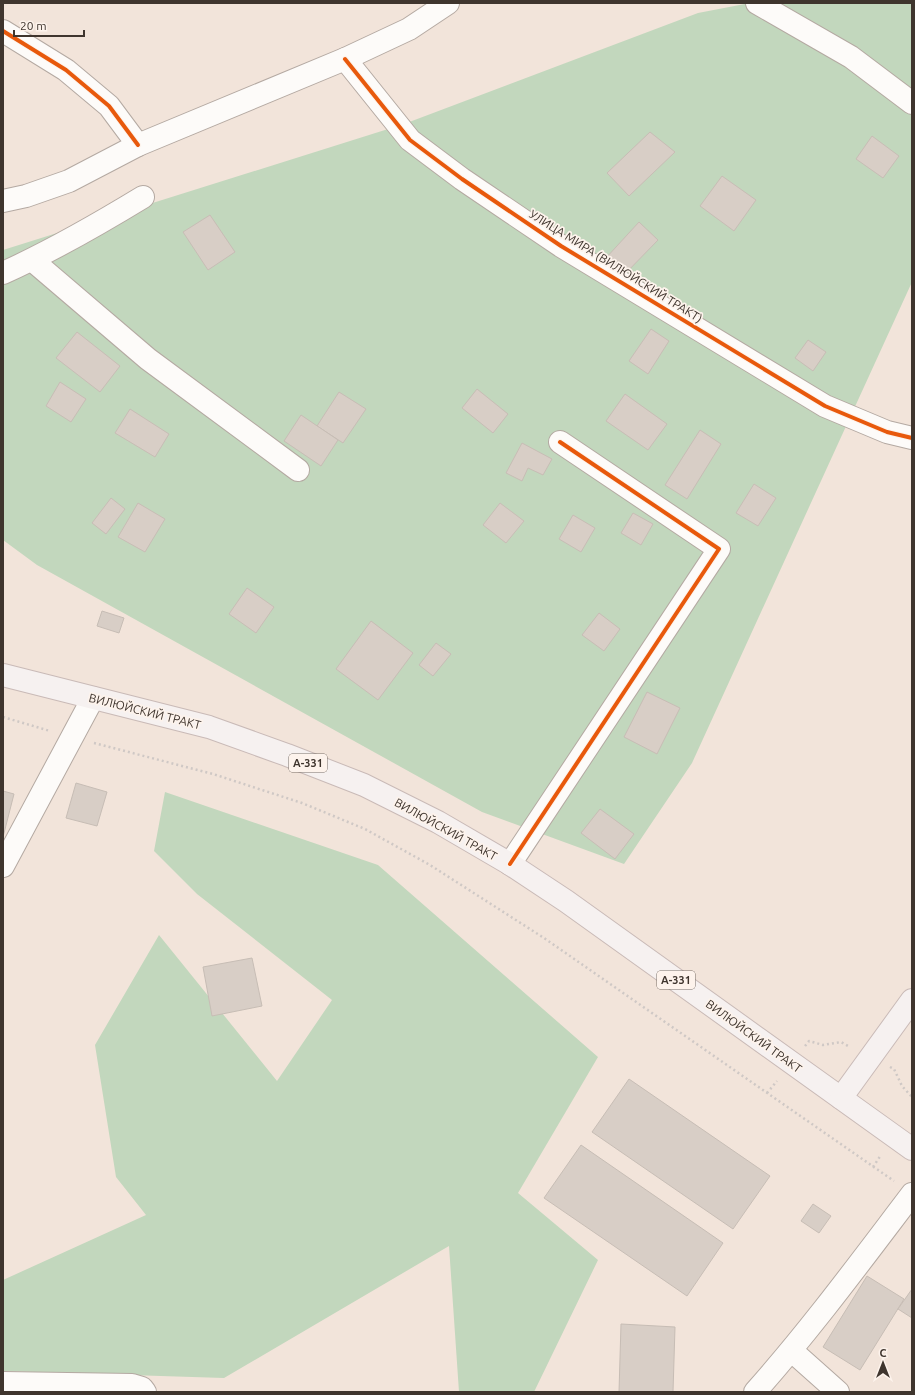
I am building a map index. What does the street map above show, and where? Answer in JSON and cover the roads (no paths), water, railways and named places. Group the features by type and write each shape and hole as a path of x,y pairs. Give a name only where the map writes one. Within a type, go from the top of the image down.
{"main road":[{"name":"ВИЛЮЙСКИЙ ТРАКТ","path":"3,675 209,727 357,782 438,822 510,864 566,900 912,1149"},
{"path":"841,1098 912,1000"}],"street":[{"path":"3,201 26,196 69,180 138,145 345,59 410,29 448,3"},
{"path":"757,3 851,57 912,103"},
{"path":"3,31 66,70 109,106 138,145"},
{"name":"УЛИЦА МИРА (ВИЛЮЙСКИЙ ТРАКТ)","path":"345,59 410,140 462,179 561,246 825,406 887,432 912,438"},
{"path":"3,273 32,260 90,229 143,197"},
{"path":"32,260 148,359 298,470"},
{"path":"510,864 718,548 560,442"},
{"path":"3,866 93,698"},
{"path":"755,1392 792,1351 912,1194"},
{"path":"792,1351 838,1392"},
{"path":"3,1383 132,1385 142,1388 145,1392"}]}
